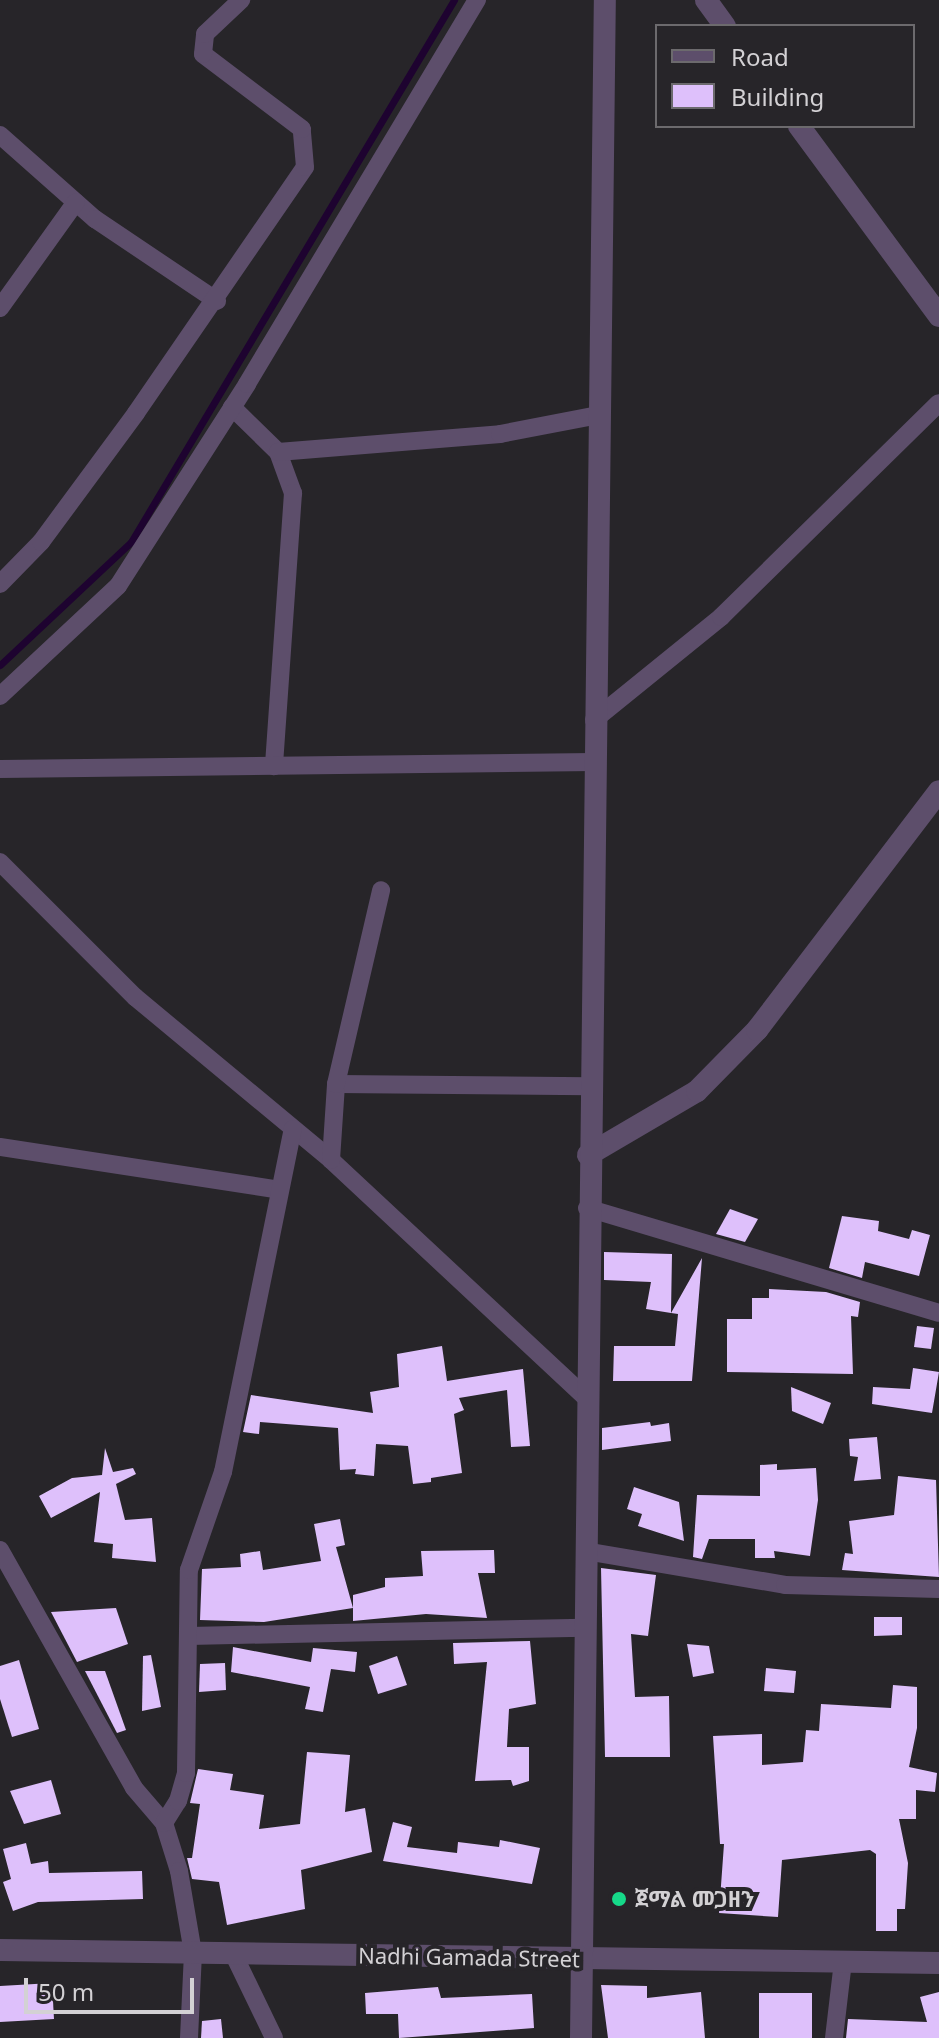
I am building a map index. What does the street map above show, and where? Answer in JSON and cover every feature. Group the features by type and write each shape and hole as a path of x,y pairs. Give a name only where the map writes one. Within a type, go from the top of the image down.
{"street":[{"path":"0,584 41,542 217,301 305,167 302,129 203,54 205,34 241,0"},
{"path":"0,696 118,586 232,407 477,0"},
{"path":"581,2038 587,1208 605,0"},
{"path":"709,1 724,24"},
{"path":"800,128 939,316"},
{"path":"0,135 76,202 217,301"},
{"path":"0,308 76,202"},
{"path":"594,720 721,617 939,403"},
{"path":"232,407 278,452 293,493 274,766"},
{"path":"278,452 500,434 599,415"},
{"path":"0,769 594,762"},
{"path":"588,1155 697,1091 757,1030 939,791"},
{"path":"0,862 135,997 331,1160 587,1399"},
{"path":"331,1160 336,1084 381,890"},
{"path":"336,1084 589,1086"},
{"path":"164,1823 178,1801 186,1773 189,1570 223,1472 293,1129"},
{"path":"0,1147 280,1190"},
{"path":"587,1208 938,1309"},
{"path":"0,1550 134,1788 164,1823 179,1871 193,1953 189,2038"},
{"path":"585,1551 785,1585 939,1589"},
{"path":"189,1636 584,1628"},
{"name":"Nadhi Gamada Street","path":"0,1950 939,1963"},
{"path":"233,1953 274,2038"},
{"path":"834,2038 843,1961"}],"building":[{"path":"730,1209 758,1219 745,1242 716,1234"},
{"path":"842,1216 879,1221 878,1231 909,1239 912,1230 930,1235 919,1276 865,1262 862,1278 829,1268"},
{"path":"604,1252 672,1254 671,1313 646,1309 651,1282 604,1280"},
{"path":"702,1258 692,1381 613,1381 614,1346 675,1346 678,1314 671,1313"},
{"path":"769,1289 826,1292 860,1302 858,1317 851,1316 853,1374 727,1372 727,1319 752,1319 752,1298 769,1298"},
{"path":"917,1326 934,1328 931,1349 914,1347"},
{"path":"442,1346 447,1381 523,1369 530,1446 511,1447 507,1390 459,1398 464,1410 454,1414 462,1473 431,1478 431,1482 413,1484 408,1446 376,1444 374,1476 355,1474 356,1469 340,1470 338,1428 260,1422 259,1434 243,1432 251,1395 373,1413 370,1392 399,1387 397,1354"},
{"path":"913,1368 939,1372 932,1413 872,1404 873,1387 910,1389"},
{"path":"791,1387 831,1403 823,1424 792,1411"},
{"path":"650,1422 651,1426 669,1423 671,1441 602,1450 602,1428"},
{"path":"877,1437 881,1479 854,1481 858,1457 850,1456 849,1439"},
{"path":"105,1448 113,1472 133,1468 136,1474 116,1484 125,1520 152,1518 156,1562 112,1558 113,1544 94,1542 100,1492 51,1518 39,1496 72,1478 102,1475"},
{"path":"777,1464 777,1470 816,1468 818,1500 810,1556 774,1551 775,1558 755,1558 755,1539 709,1539 702,1559 693,1557 697,1495 760,1496 760,1465"},
{"path":"898,1476 936,1480 939,1577 842,1570 845,1553 853,1554 849,1521 894,1515"},
{"path":"634,1487 679,1502 684,1541 638,1526 642,1514 627,1509"},
{"path":"340,1519 345,1545 336,1547 353,1608 264,1622 200,1620 202,1569 241,1567 240,1554 260,1551 263,1570 321,1561 314,1524"},
{"path":"494,1550 495,1573 478,1573 487,1618 426,1614 353,1621 353,1595 385,1587 385,1578 423,1576 421,1551"},
{"path":"601,1568 656,1575 648,1636 631,1634 635,1697 669,1696 670,1757 605,1757"},
{"path":"116,1608 128,1644 77,1662 51,1612"},
{"path":"874,1617 902,1617 902,1635 874,1636"},
{"path":"530,1641 536,1704 509,1709 507,1747 529,1747 529,1781 513,1786 511,1780 475,1781 487,1662 454,1664 453,1643"},
{"path":"687,1644 709,1646 714,1673 693,1677"},
{"path":"233,1647 311,1662 313,1648 357,1652 355,1672 331,1669 323,1712 305,1709 310,1687 231,1672"},
{"path":"151,1655 161,1707 142,1711 143,1656"},
{"path":"397,1656 407,1685 378,1694 369,1666"},
{"path":"19,1660 39,1729 12,1737 0,1699 0,1666"},
{"path":"225,1663 226,1690 199,1692 200,1664"},
{"path":"766,1668 796,1671 794,1693 764,1691"},
{"path":"85,1671 105,1671 126,1730 117,1733"},
{"path":"893,1685 917,1687 917,1728 909,1767 937,1773 935,1792 916,1790 916,1819 899,1819 908,1863 905,1909 897,1909 897,1931 876,1931 876,1854 870,1850 782,1860 778,1917 719,1913 724,1844 720,1844 713,1736 762,1734 762,1765 803,1762 806,1730 819,1731 821,1704 891,1708"},
{"path":"307,1752 350,1755 345,1812 365,1808 372,1852 301,1870 305,1909 227,1925 219,1882 192,1879 187,1858 192,1858 200,1804 190,1803 198,1769 233,1774 230,1790 264,1795 259,1829 300,1824"},
{"path":"51,1780 61,1814 24,1824 10,1791"},
{"path":"393,1822 412,1827 407,1847 457,1853 458,1842 499,1847 500,1840 540,1848 532,1884 383,1861"},
{"path":"26,1843 31,1864 48,1861 49,1873 142,1871 143,1899 38,1902 13,1911 3,1882 11,1879 3,1849"},
{"path":"52,1983 54,2019 0,2022 0,1986"},
{"path":"601,1985 647,1986 647,1998 701,1992 705,2038 608,2038"},
{"path":"438,1987 441,1998 532,1994 534,2028 399,2038 398,2014 366,2014 365,1993"},
{"path":"939,1992 939,2038 846,2038 848,2019 927,2022 920,1997"},
{"path":"759,1993 812,1993 812,2038 759,2038"},
{"path":"221,2019 223,2038 201,2038 202,2021"}],"waterway":[{"path":"0,665 131,542 454,0"}],"place":[{"name":"ጀማል መጋዘን","path":"619,1899"}]}
